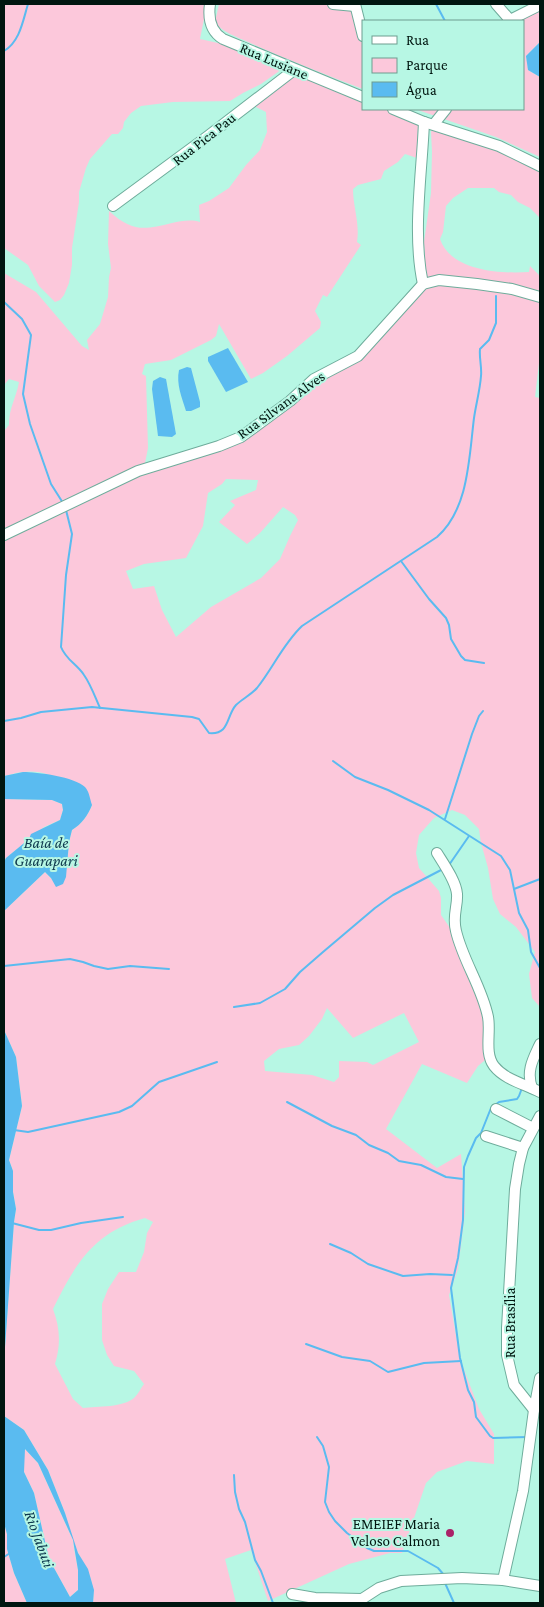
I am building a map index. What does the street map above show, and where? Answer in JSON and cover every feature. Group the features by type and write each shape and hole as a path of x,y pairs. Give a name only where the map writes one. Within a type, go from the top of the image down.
{"street":[{"name":"Rua Lusiane","path":"210,4 211,26 218,36 244,49 362,97"},
{"path":"333,4 355,5 362,32"},
{"path":"496,4 508,20"},
{"path":"511,20 540,5"},
{"name":"Rua Pica Pau","path":"113,206 294,70"},
{"path":"396,110 500,146 540,166"},
{"path":"445,110 429,123 419,227 419,259 423,284 439,280 477,284 512,289 540,297"},
{"name":"Rua Silvana Alves","path":"4,535 138,471 219,446 241,437 290,401 314,379 358,356 423,284"},
{"path":"437,853 452,879 457,893 454,916 456,931 488,1018 489,1052 493,1065 512,1080 536,1090"},
{"path":"536,1090 529,1078 531,1063 540,1044"},
{"path":"496,1109 533,1128"},
{"name":"Rua Brasília","path":"534,1410 514,1384 508,1355 507,1328 515,1189 523,1148 540,1116"},
{"path":"486,1136 523,1148"},
{"path":"503,1580 536,1422 534,1410 540,1378"},
{"path":"292,1594 314,1601 363,1601 379,1588 401,1581 462,1578 503,1580 540,1586"}],"green space":[{"path":"4,4 207,4 200,39 227,45 285,67 261,84 230,101 173,102 141,106 131,113 124,122 123,128 118,134 112,134 90,159 86,168 79,192 69,283 64,295 55,302 39,286 28,265 4,248"},
{"path":"219,4 354,4 362,37 362,89 235,36 218,26 215,22"},
{"path":"540,6 540,42 526,56 528,70 540,77 540,157 496,137 418,110 524,110 524,20 512,20"},
{"path":"297,73 362,99 362,110 395,110 418,124 417,158 405,154 398,162 384,171 381,179 358,185 353,189 358,228 357,242 361,245 327,297 323,295 315,311 321,322 320,328 287,356 251,379 219,324 216,336 211,340 171,360 145,364 142,374 146,376 148,448 145,463 149,466 219,447 338,367 362,354 426,280 424,242 431,193 432,129 493,148 540,171 540,218 530,208 518,202 511,195 499,192 494,188 468,188 453,198 446,206 443,232 440,239 446,250 454,258 465,264 491,271 504,272 529,272 530,266 540,276 540,362 535,397 540,398 540,1007 532,998 529,974 535,952 516,927 500,914 493,899 479,829 465,815 452,810 434,818 419,835 416,853 419,868 439,891 441,915 455,935 482,1003 490,1056 478,1066 467,1083 422,1064 386,1129 437,1168 461,1154 465,1212 458,1269 449,1295 460,1359 479,1409 494,1434 494,1464 467,1461 437,1472 426,1483 402,1553 390,1553 349,1564 268,1601 251,1550 225,1559 236,1603 93,1603 91,1579 73,1543 78,1570 78,1590 70,1597 49,1559 34,1493 24,1472 24,1448 38,1463 71,1536 65,1513 48,1470 24,1430 4,1416 4,1361 16,1209 13,1192 13,1171 9,1160 22,1106 16,1057 4,1030 4,911 45,872 56,886 67,868 72,830 84,819 92,805 69,786 43,773 21,772 4,776 4,431 9,425 10,413 19,382 9,379 4,385 4,273 36,292 82,346 89,350 87,340 100,324 108,297 111,268 108,244 109,211 125,223 139,228 175,222 200,222 199,205 229,188 260,150 267,132 266,112 252,105","holes":["226,479 258,480 256,490 230,501 235,505 219,522 247,544 260,533 283,507 295,515 298,520 280,559 261,578 211,607 176,637 162,610 154,586 133,589 126,571 144,564 186,558 203,526 208,493","327,1008 353,1038 404,1013 419,1042 373,1065 367,1062 339,1061 339,1077 334,1082 312,1075 265,1071 264,1061 279,1049 299,1045 309,1036 322,1019","145,1218 153,1222 147,1233 144,1252 136,1272 119,1272 108,1289 102,1304 102,1340 107,1355 114,1366 134,1371 144,1384 130,1401 110,1406 83,1408 73,1399 55,1364 59,1336 53,1309 78,1264 99,1241 127,1224"]},
{"path":"4,799 52,800 62,804 63,810 60,820 44,827 6,858 4,862"},
{"path":"4,1523 7,1534 7,1549 14,1573 27,1603 4,1603"}],"water":[{"path":"540,42 540,77 528,70 526,56"},
{"path":"228,348 248,382 226,392 208,361 208,357"},
{"path":"187,367 191,368 200,402 200,407 191,411 186,411 178,380 179,370"},
{"path":"160,377 166,379 176,434 172,437 158,436 152,389 153,381"},
{"name":"Baía de Guarapari","path":"23,772 56,776 80,783 88,791 92,805 84,819 72,830 66,877 63,884 56,887 45,872 4,911 4,862 6,858 29,839 31,834 60,820 63,810 62,804 52,800 4,799 4,776"},
{"path":"4,1030 16,1057 22,1106 9,1160 13,1171 13,1192 16,1209 4,1361"},
{"name":"Rio Jabuti","path":"4,1416 24,1430 48,1470 78,1553 88,1569 94,1590 93,1603 27,1603 14,1573 7,1549 7,1534 4,1523","holes":["25,1449 38,1463 73,1540 78,1570 78,1590 70,1597 49,1559 34,1493 24,1472"]}],"waterway":[{"path":"4,51 14,42 28,4"},
{"path":"436,4 444,20"},
{"path":"4,721 41,712 92,707 192,717 199,719 209,733 221,731 227,724 236,705 257,688 289,640 302,626 437,537 448,525 456,512 466,482 481,373 480,349 489,340 496,323 496,296"},
{"path":"4,302 22,319 31,335 23,394 30,424 51,484 63,503"},
{"path":"66,510 72,534 66,575 61,647 81,671 91,687 100,708"},
{"path":"401,561 429,599 446,618 451,639 461,656 465,660 484,663"},
{"path":"445,819 472,734 483,711"},
{"path":"333,761 355,777 388,790 429,810 501,856 510,870 519,913 528,930 531,952 540,968"},
{"path":"449,865 469,836"},
{"path":"234,1007 260,1003 285,989 300,972 375,908 393,895 443,869"},
{"path":"514,889 540,879"},
{"path":"4,966 70,959 108,969 130,966 169,969"},
{"path":"14,1130 28,1132 119,1112 132,1106 159,1082 217,1062"},
{"path":"522,1088 517,1099 499,1102 491,1108 464,1167 463,1220 458,1258 451,1288 460,1358 468,1390 474,1402 476,1417 493,1438 528,1437"},
{"path":"287,1102 332,1126 356,1135 369,1145 388,1153 399,1161 421,1165 446,1177 463,1179"},
{"path":"12,1223 39,1230 51,1230 81,1223 123,1217"},
{"path":"330,1244 351,1253 368,1264 403,1276 452,1275"},
{"path":"306,1344 342,1357 370,1361 388,1372 424,1363 461,1361"},
{"path":"317,1437 323,1446 329,1467 325,1502 335,1521 367,1548 374,1551 408,1551 438,1568 444,1575"},
{"path":"234,1475 239,1509 245,1522 255,1560 273,1603"},
{"path":"4,1557 10,1553"},
{"path":"445,1583 454,1603"}],"place":[{"name":"EMEIEF Maria Veloso Calmon","path":"450,1533"}]}
